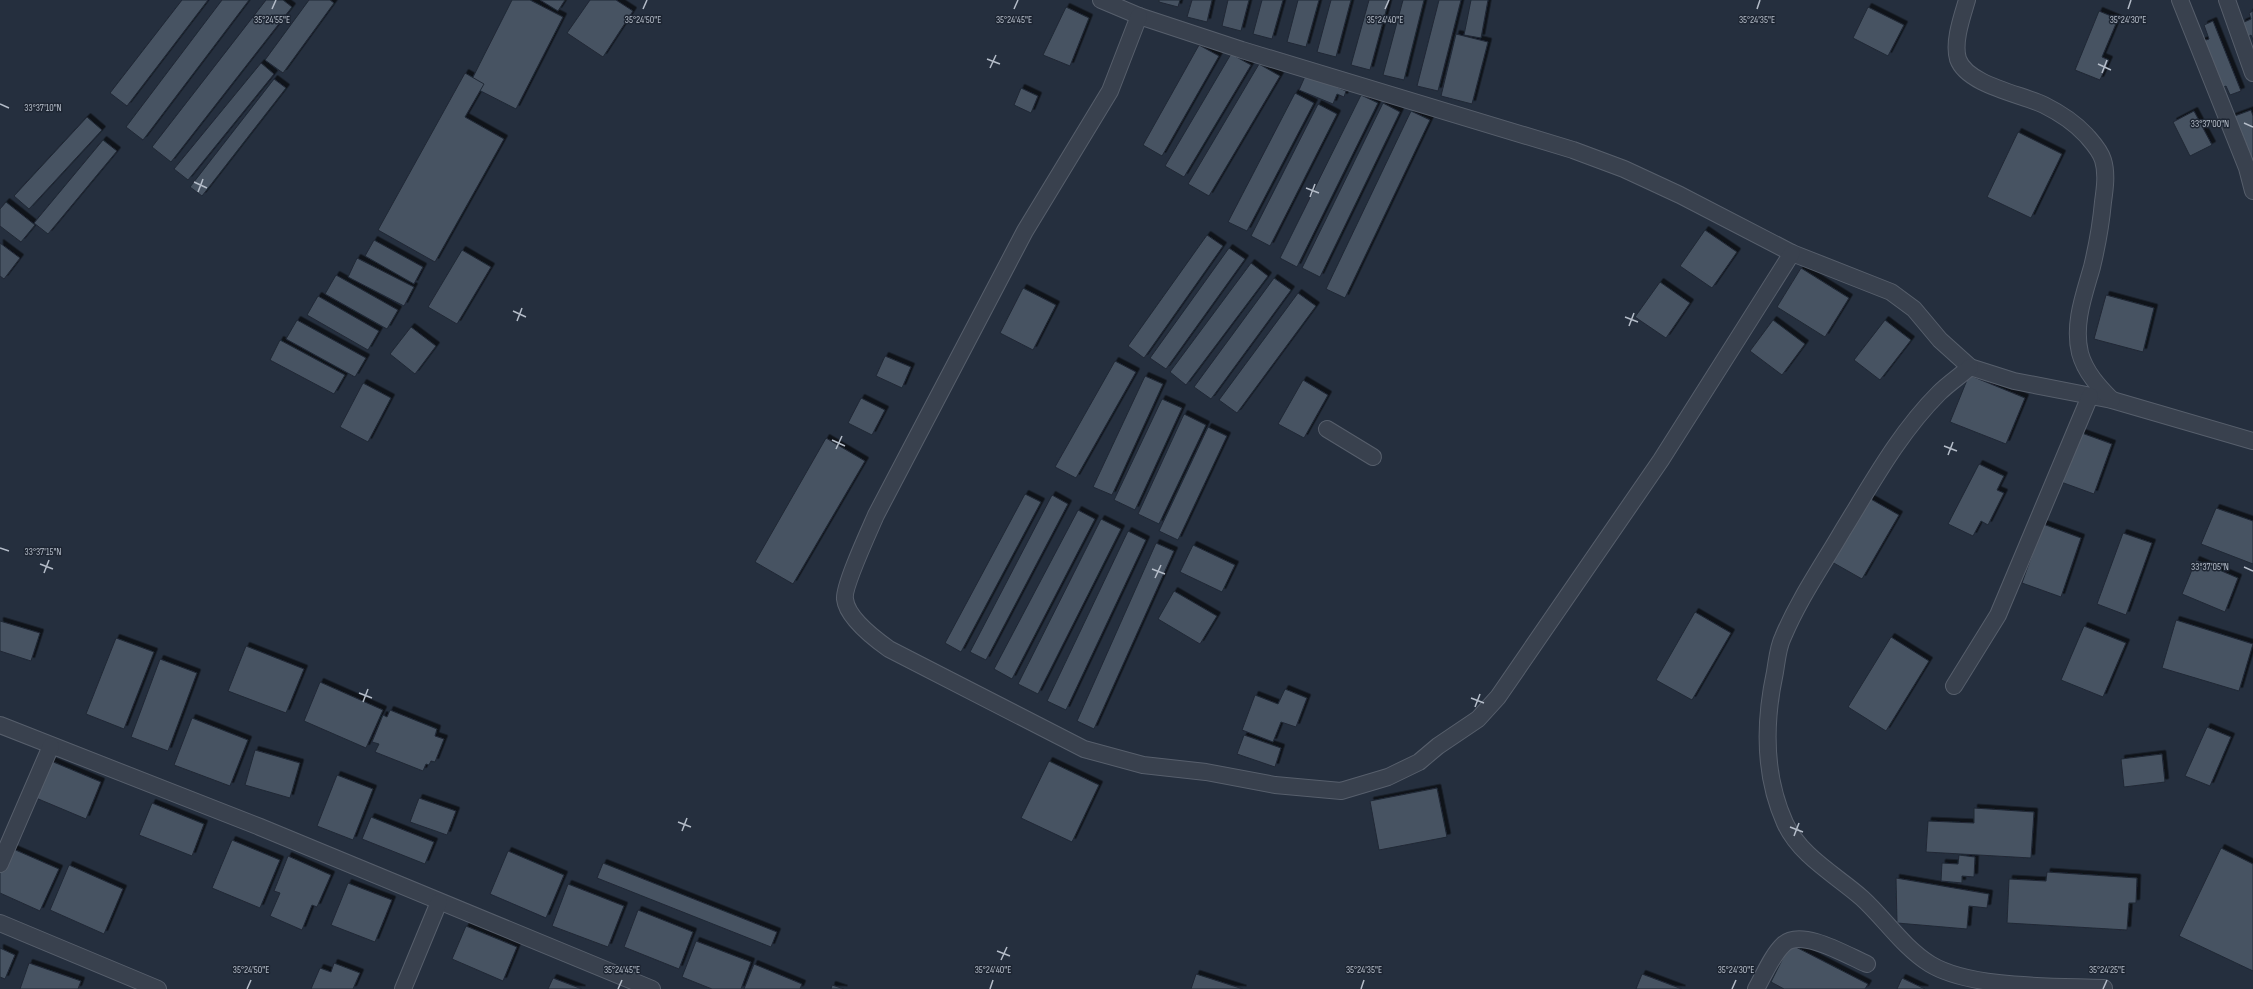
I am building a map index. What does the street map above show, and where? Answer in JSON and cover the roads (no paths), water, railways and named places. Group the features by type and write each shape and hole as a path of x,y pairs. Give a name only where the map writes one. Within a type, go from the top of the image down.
{"street":[{"path":"1101,0 1139,16 1242,50 1573,150 1624,169 1680,195 1792,253 1852,276 1903,299 1914,309 1940,340 1970,367 2014,381 2112,400 2253,441"},
{"path":"1967,0 1957,49 1960,64 1967,74 2044,105 2064,116 2088,138 2103,159 2105,170 2103,208 2099,236 2080,311 2078,341 2080,354 2088,371 2112,400"},
{"path":"2180,0 2247,168 2253,191"},
{"path":"2226,0 2253,73"},
{"path":"1139,16 1110,91 1025,231 876,515 860,552 845,598 848,608 870,636 889,649 1084,749 1143,766 1206,772 1275,785 1341,791 1388,777 1419,762 1438,746 1478,719 1498,697 1661,460 1792,253"},
{"path":"1970,367 1939,394 1905,434 1881,467 1799,603 1782,640 1769,700 1766,726 1770,765 1776,800 1786,825 1801,846 1864,900 1910,949 1931,965 1966,977 1996,982 2104,988"},
{"path":"1954,686 1998,615 2090,396"},
{"path":"1327,429 1373,457"},
{"path":"0,725 260,827 652,989"},
{"path":"0,864 51,746"},
{"path":"404,989 439,902"},
{"path":"0,923 158,989"},
{"path":"1756,989 1782,946 1793,938 1806,938 1868,964"}]}
